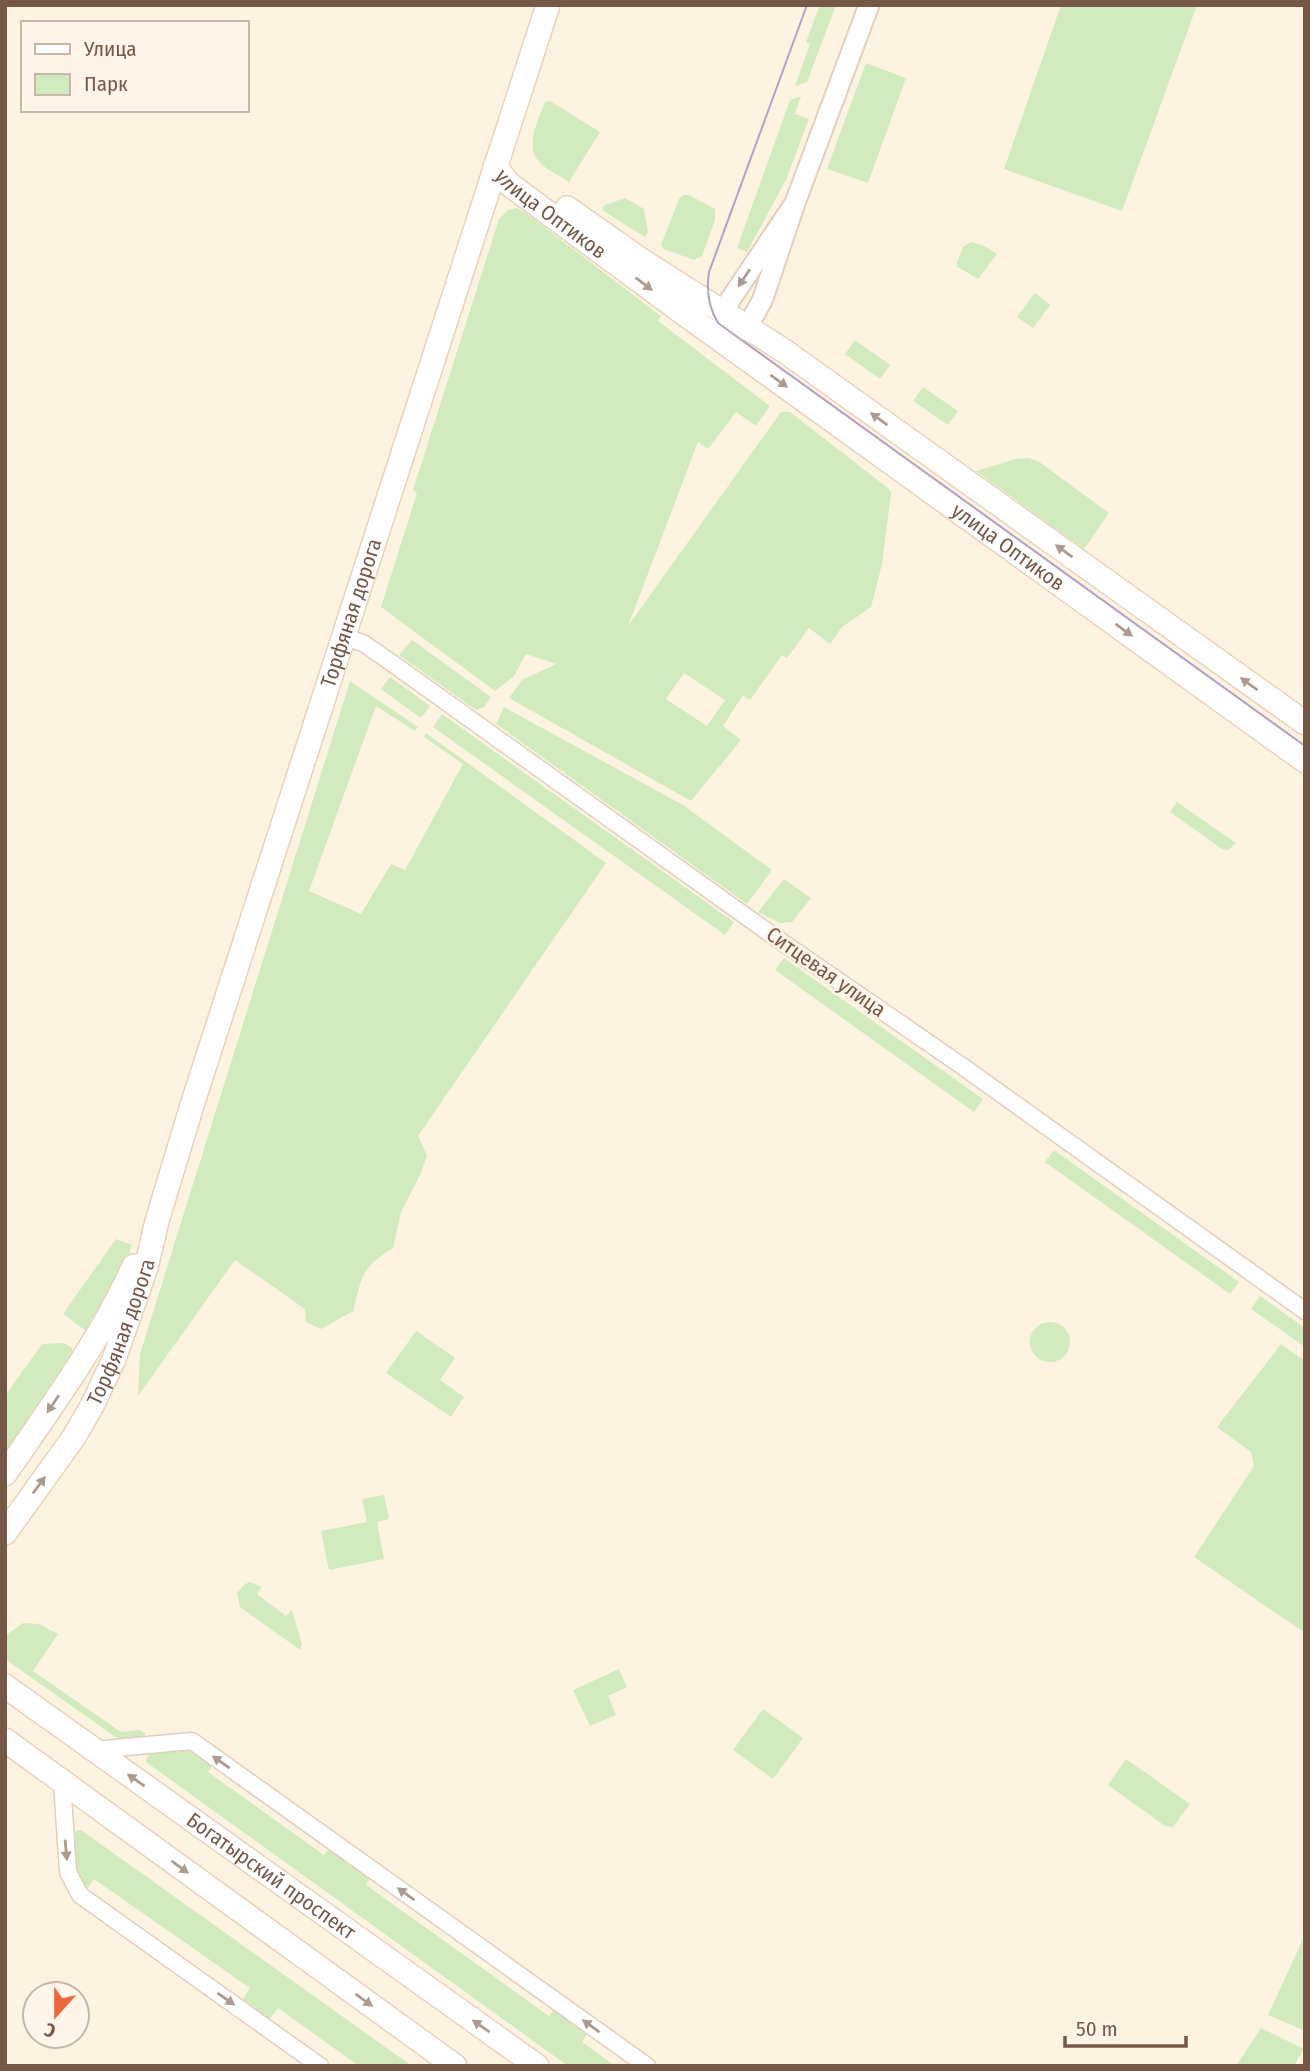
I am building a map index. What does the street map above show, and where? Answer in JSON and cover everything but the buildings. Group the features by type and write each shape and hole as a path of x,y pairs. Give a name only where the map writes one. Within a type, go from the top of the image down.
{"main road":[{"name":"Торфяная дорога","path":"5,1533 74,1437 114,1359 146,1268 157,1221 193,1102 548,5"},
{"name":"улица Оптиков","path":"495,166 516,172 641,260 793,358 1305,723"},
{"name":"улица Оптиков","path":"495,166 509,184 1305,761"},
{"name":"Торфяная дорога","path":"5,1474 91,1348 114,1309 157,1221"},
{"name":"Богатырский проспект","path":"5,1686 537,2066"},
{"path":"5,1741 455,2066"}],"street":[{"path":"795,203 722,312 723,341 747,327 762,301 795,203 869,5"},
{"name":"Ситцевая улица","path":"345,637 363,643 1305,1311"},
{"path":"94,1750 192,1741 647,2066"},
{"path":"62,1782 68,1872 80,1895 320,2066"}],"green space":[{"path":"820,5 836,5 807,82 795,86 810,44 806,42"},
{"path":"1061,5 1197,5 1122,211 1004,169"},
{"path":"866,63 906,78 868,183 827,169"},
{"path":"801,96 795,114 809,119 786,180 747,252 737,248 790,100"},
{"path":"550,101 600,132 569,182 542,165 534,152 533,137 537,122 545,102"},
{"path":"683,195 689,195 715,209 715,220 702,256 694,260 664,249 661,245"},
{"path":"625,198 644,209 648,232 645,237 602,210 605,205"},
{"path":"517,208 526,213 661,316 658,321 770,406 756,426 736,412 708,449 698,442 628,626 781,412 790,412 891,493 882,564 871,607 842,627 830,644 809,628 787,658 782,655 750,700 743,695 723,726 741,740 691,801 509,698 522,680 556,664 526,654 514,676 495,691 381,607 417,493 413,490 499,219 508,210","holes":["684,673 725,700 707,726 666,699"]},
{"path":"971,242 997,254 978,279 956,266 963,247"},
{"path":"1035,293 1050,305 1033,328 1017,317"},
{"path":"855,340 890,365 880,379 845,354"},
{"path":"923,387 958,411 948,425 913,401"},
{"path":"1028,458 1038,461 1109,513 1084,549 976,471"},
{"path":"412,640 491,697 484,707 476,710 399,655"},
{"path":"390,677 430,706 421,718 381,689"},
{"path":"350,681 418,727 415,731 376,706 309,891 361,914 391,864 405,870 463,764 424,737 426,733 606,863 418,1136 427,1155 421,1173 401,1212 393,1248 375,1261 364,1274 353,1311 321,1329 306,1322 305,1309 235,1260 138,1396 140,1354"},
{"path":"504,707 683,805 772,870 747,904 496,724"},
{"path":"442,714 734,922 725,935 433,727"},
{"path":"1177,802 1236,843 1228,850 1222,849 1170,812"},
{"path":"784,879 811,898 792,922 780,923 758,912"},
{"path":"784,958 983,1099 974,1112 775,970"},
{"path":"1054,1150 1239,1282 1230,1294 1045,1162"},
{"path":"116,1239 132,1245 122,1278 86,1331 63,1314"},
{"path":"1260,1296 1305,1328 1305,1347 1251,1309"},
{"path":"1050,1322 1064,1328 1070,1342 1064,1356 1050,1362 1036,1356 1030,1342 1036,1328"},
{"path":"416,1331 455,1358 440,1380 464,1397 451,1417 386,1373"},
{"path":"64,1343 72,1348 74,1359 5,1456 5,1396 42,1344"},
{"path":"1281,1344 1305,1361 1305,1633 1194,1557 1254,1466 1251,1452 1217,1427"},
{"path":"384,1495 389,1519 377,1522 384,1559 329,1570 321,1531 367,1522 362,1499"},
{"path":"250,1582 262,1587 257,1594 286,1616 292,1610 302,1644 300,1650 240,1607 237,1593"},
{"path":"23,1623 39,1624 58,1634 33,1671 121,1732 139,1730 145,1733 145,1737 123,1740 117,1738 5,1659 5,1636"},
{"path":"619,1669 627,1687 608,1696 616,1715 590,1726 573,1690"},
{"path":"763,1709 803,1738 773,1779 733,1750"},
{"path":"185,1749 196,1751 214,1763 208,1772 324,1855 330,1847 371,1876 366,1885 549,2016 555,2009 588,2033 582,2042 615,2066 568,2066 146,1762 147,1757 155,1752"},
{"path":"1126,1759 1190,1804 1173,1827 1165,1826 1108,1785"},
{"path":"77,1830 81,1830 412,2066 359,2066 278,2008 270,2019 243,1999 250,1988 94,1879 87,1889 77,1878 73,1835"},
{"path":"1305,1935 1305,2031 1268,2015"},
{"path":"1261,2028 1304,2049 1294,2066 1236,2066"}],"tram line":[{"path":"807,5 709,272 709,299 718,323 1305,746"}]}
